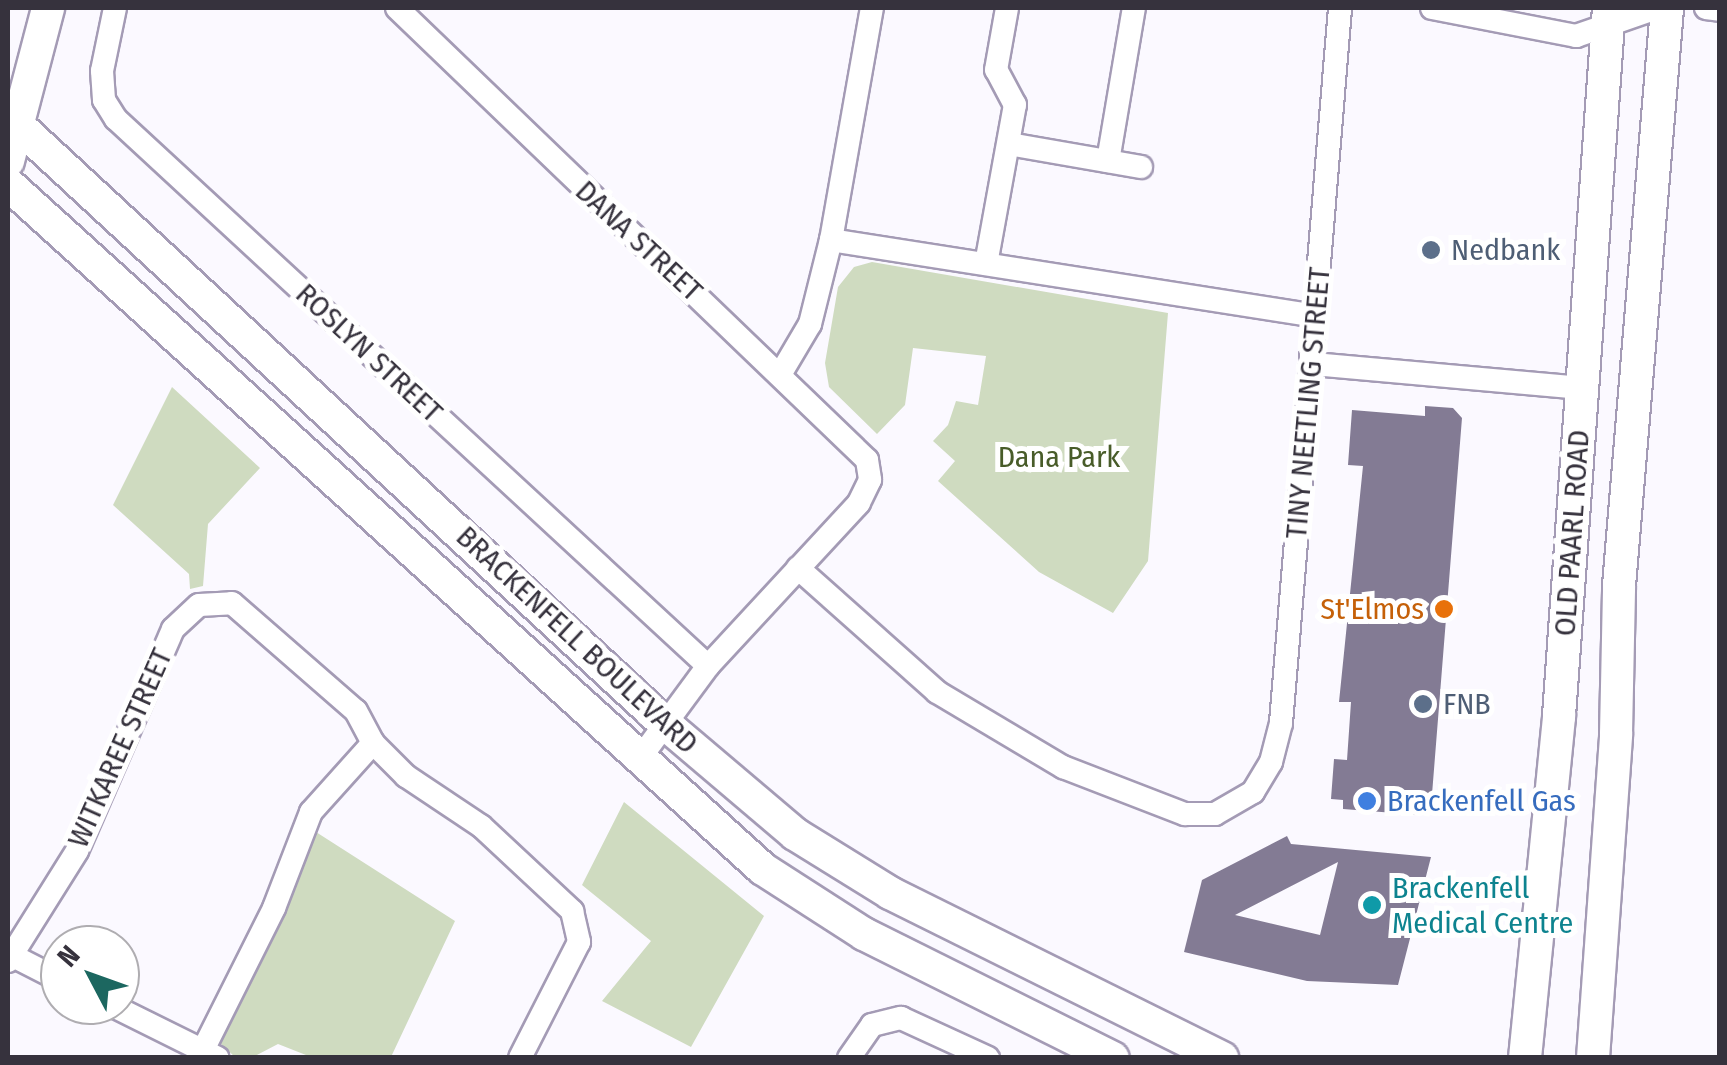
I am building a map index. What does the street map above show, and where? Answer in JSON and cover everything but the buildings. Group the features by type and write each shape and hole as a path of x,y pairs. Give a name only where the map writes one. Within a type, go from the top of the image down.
{"street":[{"path":"8,162 13,121 48,8"},
{"name":"ROSLYN STREET","path":"115,8 102,71 104,100 116,119 708,666"},
{"name":"DANA STREET","path":"397,8 859,446 870,480 860,502 798,568"},
{"path":"782,373 810,324 831,240 872,8"},
{"path":"986,264 1015,105 996,70 1007,8"},
{"path":"1108,161 1134,8"},
{"name":"TINY NEETLING STREET","path":"798,568 937,692 1063,767 1185,814 1215,814 1253,792 1271,762 1281,722 1340,8"},
{"path":"1432,8 1559,34 1656,8"},
{"name":"OLD PAARL ROAD","path":"1593,1058 1616,734 1619,586 1667,8"},
{"path":"1706,8 1720,10"},
{"name":"OLD PAARL ROAD","path":"1525,1058 1609,18"},
{"name":"BRACKENFELL BOULEVARD","path":"13,121 663,722 838,863 1222,1058"},
{"path":"1008,144 1141,167"},
{"name":"BRACKENFELL BOULEVARD","path":"8,184 638,761 806,900 1113,1058"},
{"path":"831,240 1314,316"},
{"path":"1313,364 1582,388"},
{"path":"638,761 663,722 708,666 798,568"},
{"name":"WITKAREE STREET","path":"9,958 77,851 129,722 189,611 222,602 250,614 356,711 373,743 406,776 481,826 572,910 579,942 520,1058"},
{"path":"140,1019 210,1054 312,812 373,743"},
{"path":"9,958 40,971"},
{"path":"849,1058 872,1025 901,1018 988,1058"}],"green space":[{"name":"Dana Park","path":"872,262 1168,313 1148,561 1113,613 1039,572 938,481 955,461 933,441 948,425 956,401 978,405 986,356 913,348 905,405 877,434 829,387 825,363 838,287 854,267"},
{"path":"172,387 260,468 208,524 203,586 190,589 189,574 113,505"},
{"path":"624,802 764,916 691,1047 602,1001 651,941 582,885"},
{"path":"316,832 455,921 391,1057 311,1057 278,1044 253,1057 235,1057 220,1043"}],"place":[{"name":"Nedbank","path":"1431,250"},
{"name":"St'Elmos","path":"1444,609"},
{"name":"FNB","path":"1423,704"},
{"name":"Brackenfell Gas","path":"1367,801"},
{"name":"Brackenfell Medical Centre","path":"1372,905"}]}
